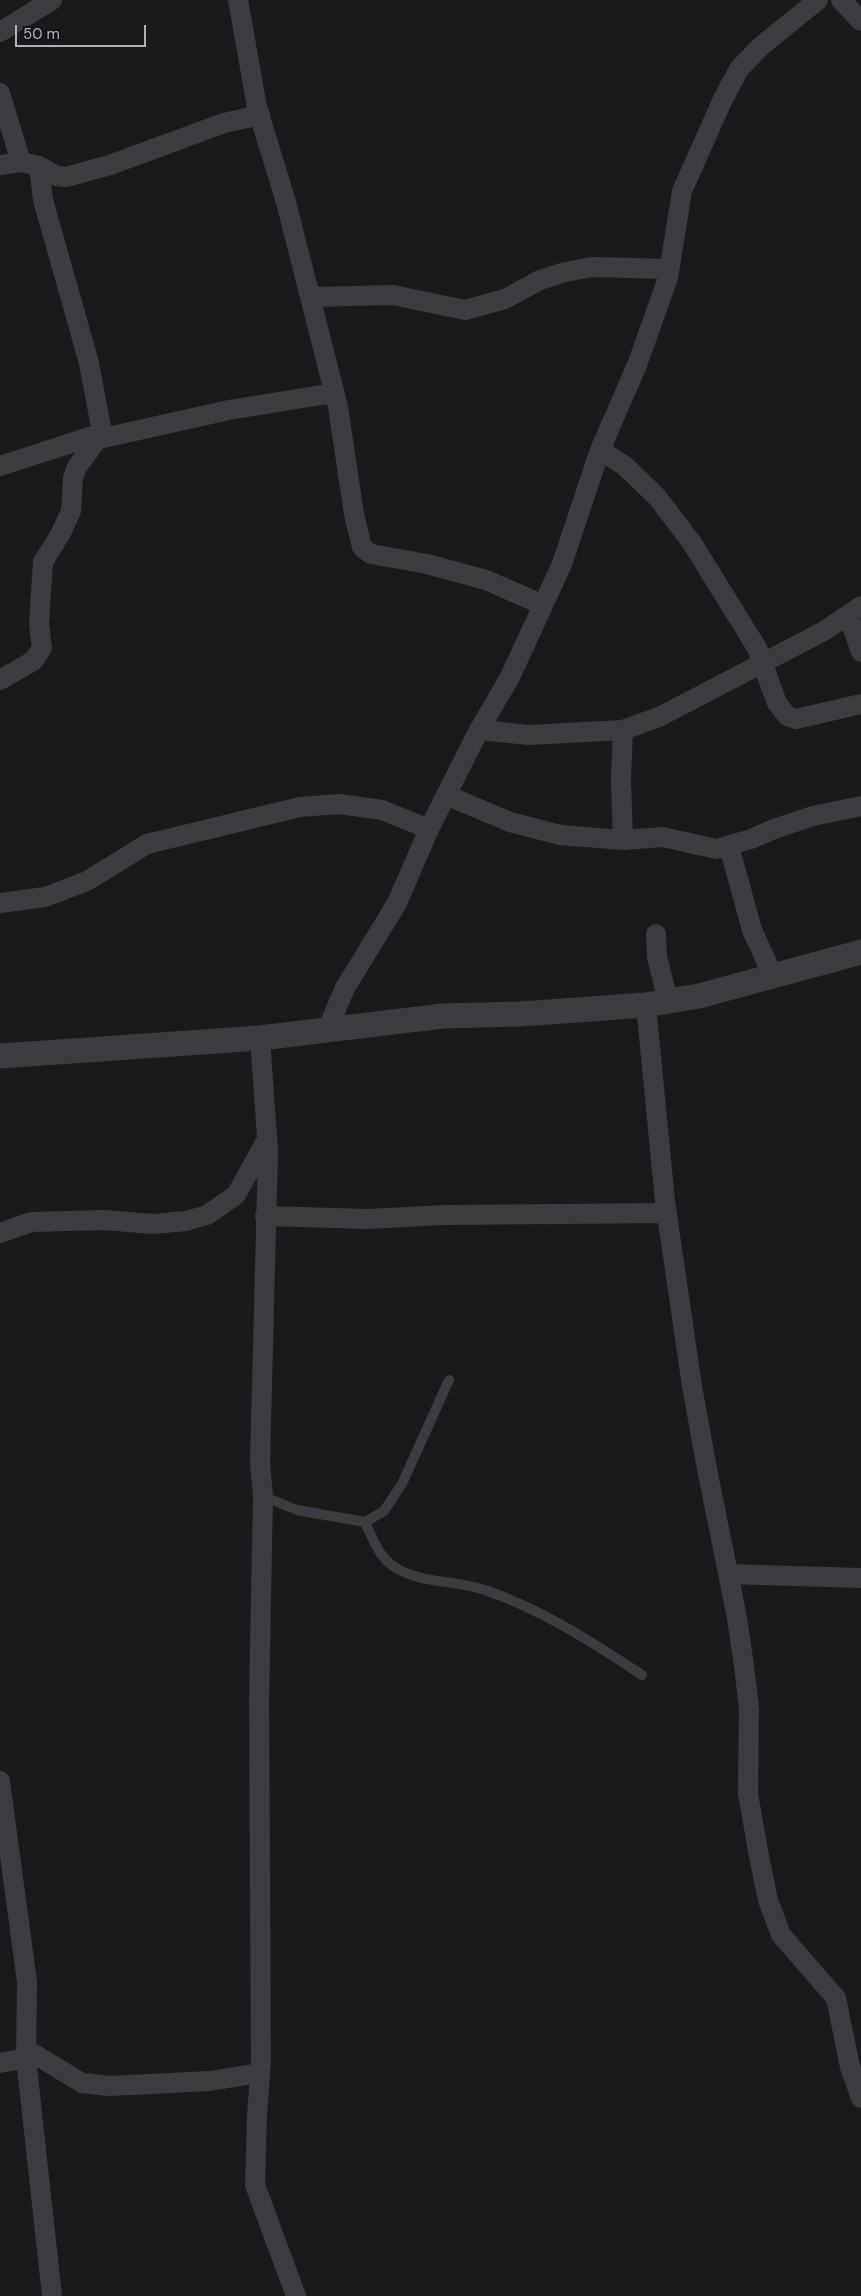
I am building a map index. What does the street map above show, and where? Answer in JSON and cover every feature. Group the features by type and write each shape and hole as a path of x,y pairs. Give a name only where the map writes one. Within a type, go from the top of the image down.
{"street":[{"path":"0,32 52,0"},
{"path":"238,0 260,115 286,202 334,393 358,534 364,550 371,554 427,564 486,580 543,605"},
{"path":"327,1030 345,988 397,903 429,829 479,730 510,677 562,564 600,450 637,365 668,278 682,191 723,99 739,69 760,47 818,0"},
{"path":"841,0 861,21"},
{"path":"0,93 43,200 89,363 101,436 77,467 72,478 73,502 71,511 43,562 39,624 42,648 33,661 0,680"},
{"path":"0,165 30,164 66,178 110,165 224,123 260,115"},
{"path":"311,297 393,296 465,310 505,299 540,280 565,272 592,267 669,269"},
{"path":"0,466 101,436 229,410 334,393"},
{"path":"600,450 625,466 657,497 692,543 718,582 764,662 777,703 786,716 796,719 861,704"},
{"path":"479,730 529,735 622,730 659,717 824,631 855,610 861,652"},
{"path":"622,730 621,778 624,840"},
{"path":"446,795 510,822 560,835 624,840 663,837 716,849 813,816 861,806"},
{"path":"0,903 46,897 87,882 148,844 300,808 338,804 382,810 429,829"},
{"path":"729,846 752,930 773,976"},
{"path":"656,934 657,1003 667,1213 692,1386 737,1618 749,1708 748,1794 768,1900 781,1935 836,1998 850,2067 861,2098"},
{"path":"0,1056 260,1038 443,1016 521,1014 657,1003 699,996 861,952"},
{"path":"260,1038 267,1139 260,1463 263,1496 259,1701 260,2073 255,2185 296,2296"},
{"path":"0,1234 31,1222 104,1220 153,1224 186,1221 207,1215 236,1195 267,1139"},
{"path":"265,1216 368,1219 446,1215 667,1213"},
{"path":"728,1574 861,1578"},
{"path":"0,1781 26,1982 26,2054 52,2296"},
{"path":"0,2063 26,2054 82,2083 109,2086 210,2081 260,2073"}],"lane":[{"path":"263,1496 296,1510 365,1522 384,1512 402,1484 449,1380"},
{"path":"365,1522 379,1552 386,1561 397,1569 420,1577 481,1589 511,1599 542,1614 642,1675"}]}
